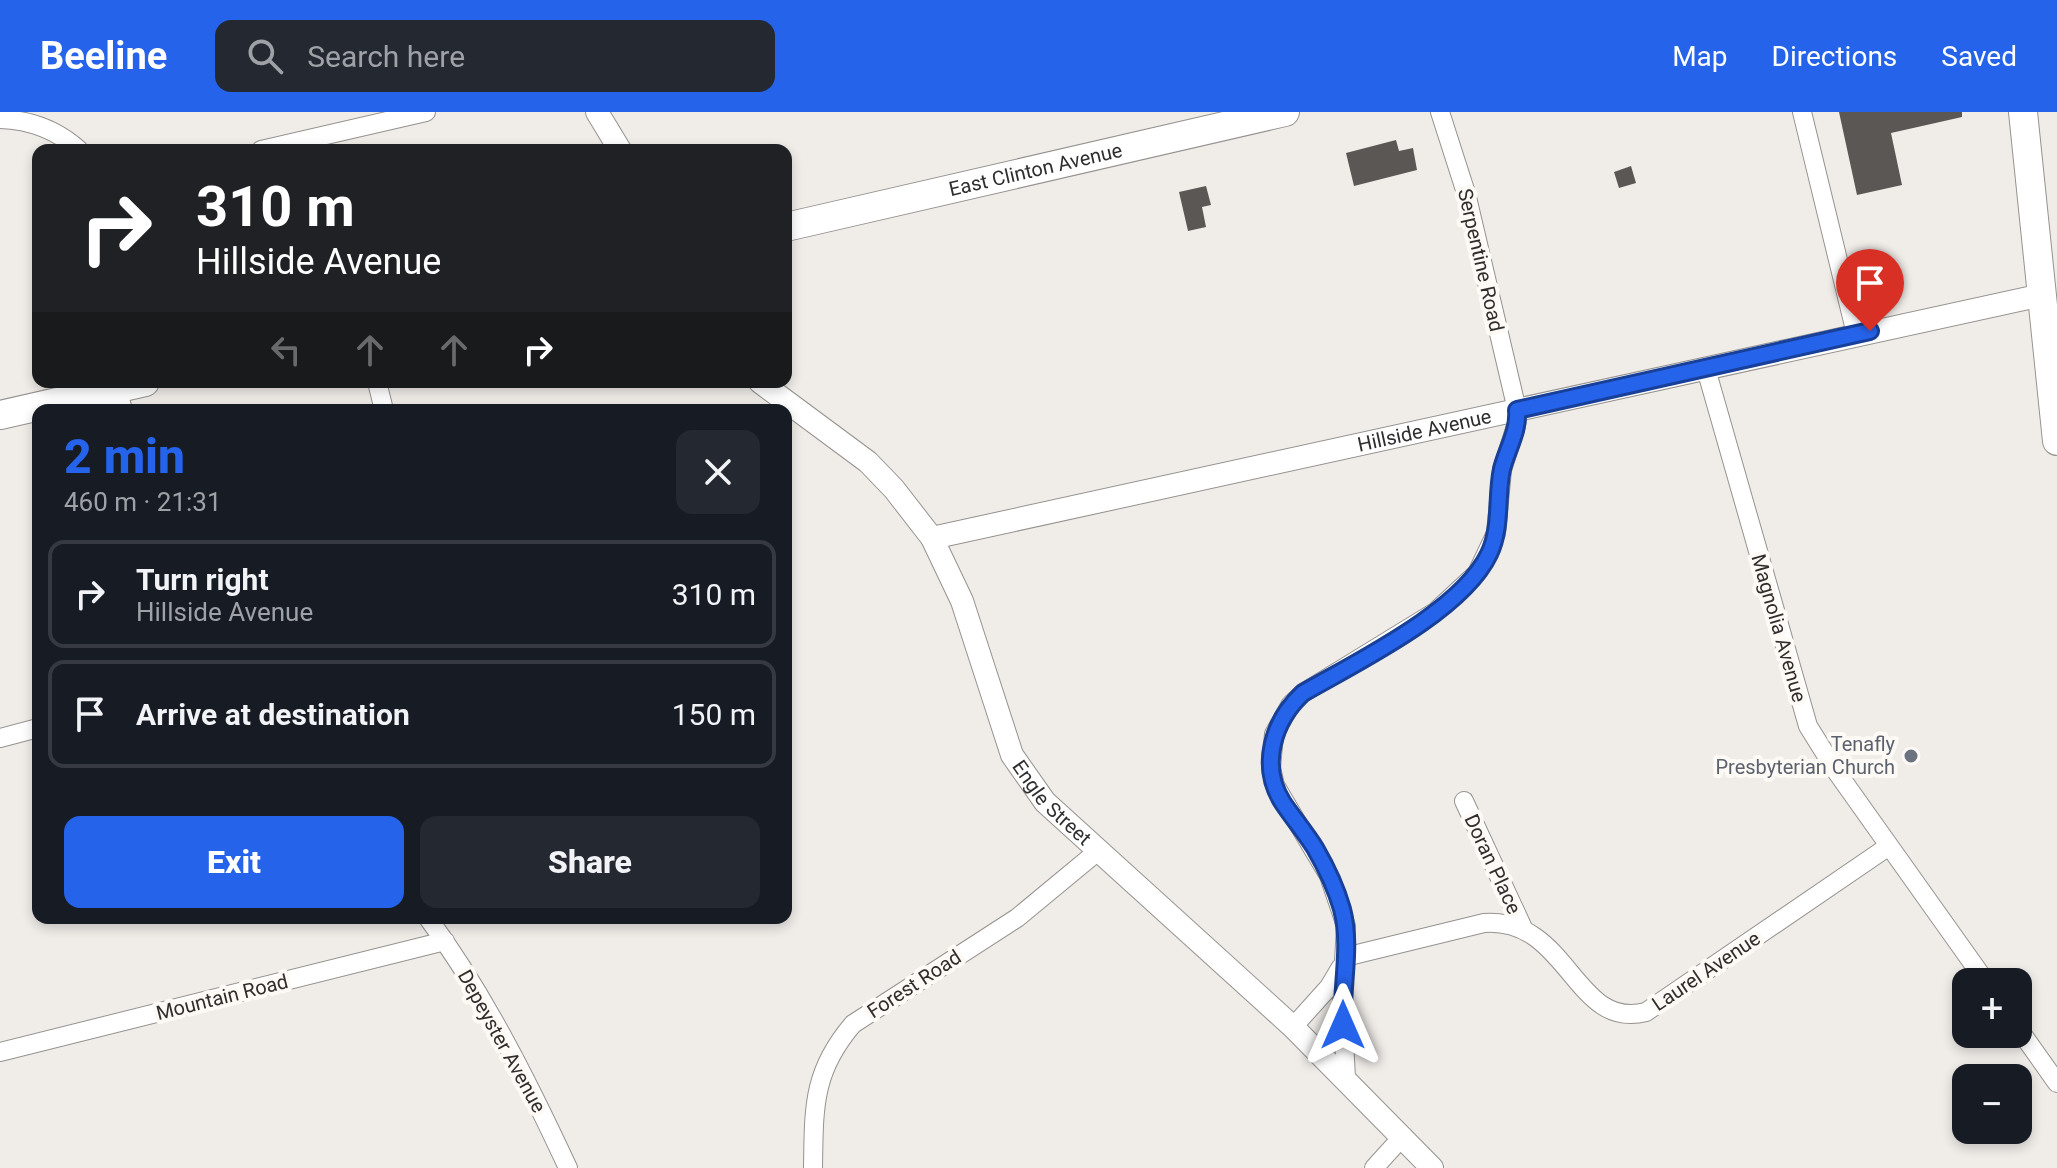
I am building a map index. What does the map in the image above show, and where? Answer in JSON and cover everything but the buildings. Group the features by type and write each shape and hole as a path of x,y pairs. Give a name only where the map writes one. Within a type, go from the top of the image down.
{"main road":[{"name":"East Clinton Avenue","path":"792,226 1285,112"},
{"path":"2023,112 2050,293 2057,441"},
{"path":"82,404 120,399"},
{"path":"0,415 32,411"}],"street":[{"path":"287,144 426,112"},
{"path":"597,112 616,144"},
{"name":"Serpentine Road","path":"1440,112 1466,193 1517,410"},
{"path":"1802,112 1856,334"},
{"path":"0,119 50,129 71,144"},
{"name":"Hillside Avenue","path":"932,538 2050,293"},
{"name":"Magnolia Avenue","path":"1706,369 1808,726 1976,968"},
{"name":"Engle Street","path":"768,388 790,404"},
{"name":"Engle Street","path":"792,406 868,462 894,489 932,538 962,601 1012,755 1045,802 1293,1027 1432,1168"},
{"path":"1346,1079 1342,997 1346,926 1329,876 1275,785 1271,768 1274,734 1281,718 1303,693 1406,633 1477,573 1496,533 1502,470 1516,426 1517,410"},
{"path":"0,738 32,730"},
{"name":"Doran Place","path":"1464,801 1523,928"},
{"name":"Laurel Avenue","path":"1523,928 1545,943 1606,1009 1633,1015 1646,1012 1889,846"},
{"name":"Forest Road","path":"813,1168 814,1100 820,1077 838,1042 853,1024 1017,918 1098,851"},
{"path":"1293,1027 1329,987 1345,957 1484,923 1523,928"},
{"name":"Depeyster Avenue","path":"432,924 505,1045 568,1168"},
{"name":"Mountain Road","path":"0,1052 445,941"},
{"path":"2032,1048 2057,1083"},
{"path":"1374,1168 1403,1136"}],"place":[{"name":"Tenafly Presbyterian Church","path":"1911,756"}],"route":[{"path":"1343,1025 1347,943 1341,906 1315,848 1282,801 1271,768 1274,734 1291,704 1303,693 1406,633 1435,612 1477,573 1489,554 1496,533 1502,470 1516,426 1517,410 1870,331"}]}
